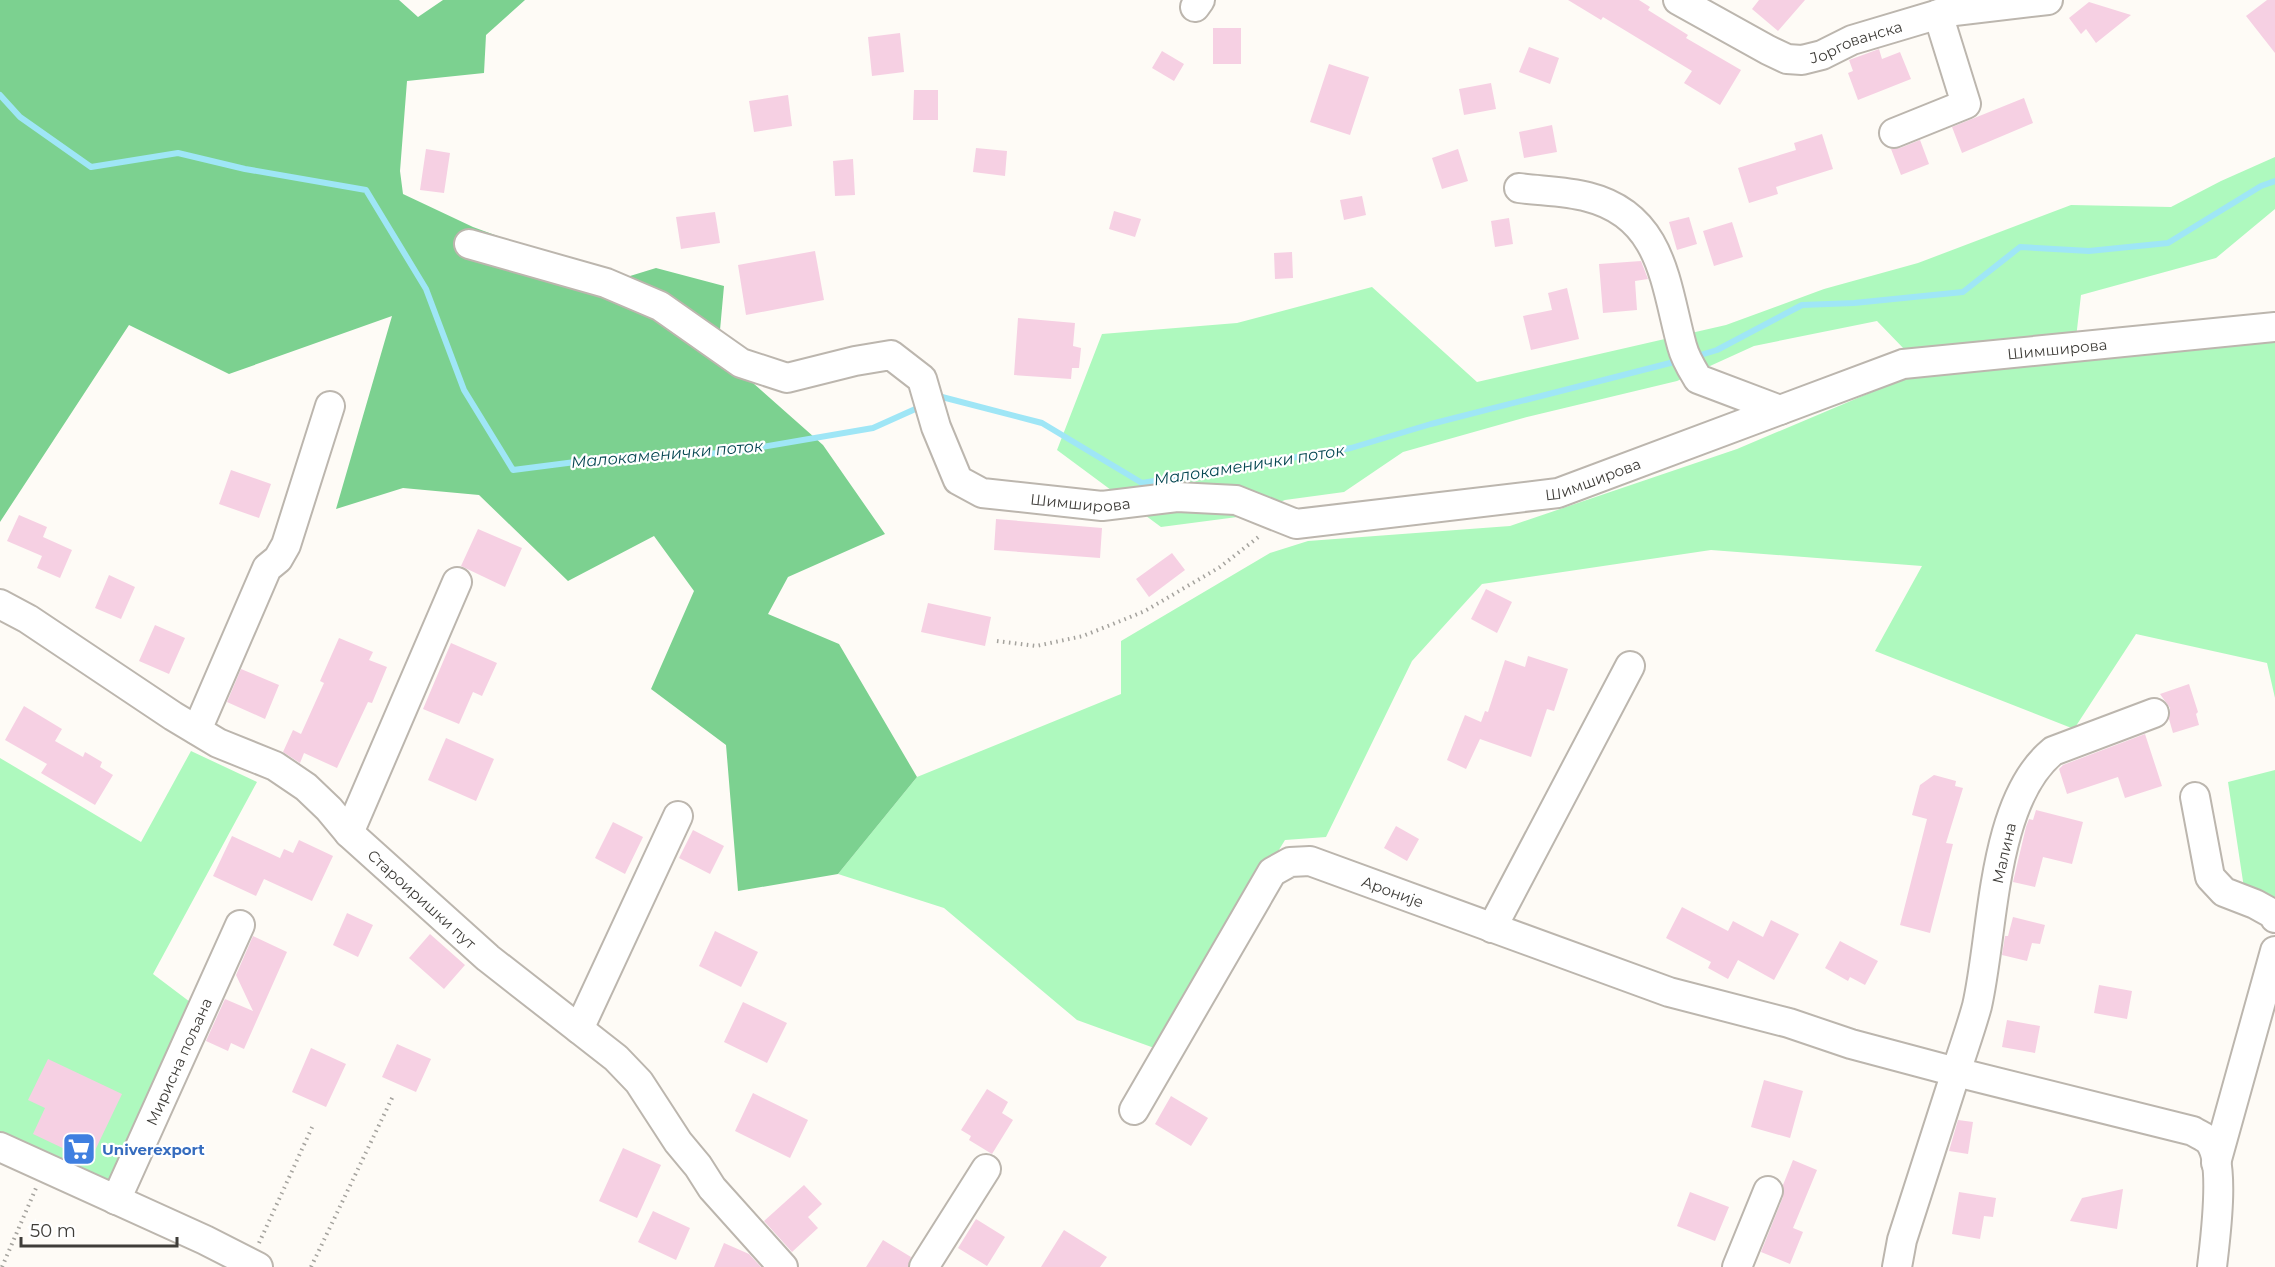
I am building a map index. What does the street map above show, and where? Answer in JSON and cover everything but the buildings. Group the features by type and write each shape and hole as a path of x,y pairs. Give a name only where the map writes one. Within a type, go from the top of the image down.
{"street":[{"name":"Јоргованска","path":"1678,0 1768,50 1787,59 1802,60 1822,55 1852,40 1938,14 2048,0"},
{"path":"1894,133 1966,104 1938,14"},
{"path":"1519,188 1588,197 1621,209 1648,237 1667,282 1688,360 1698,380 1780,410"},
{"name":"Шимширова","path":"469,244 606,283 660,306 741,363 787,378 855,361 891,355 922,379 936,427 958,480 982,493 1102,506 1178,497 1236,500 1296,524 1558,493 1903,364 2275,327"},
{"path":"197,730 267,568 278,559 286,545 330,406"},
{"path":"349,832 457,582"},
{"name":"Староиришки пут","path":"0,604 28,619 218,743 275,766 306,787 349,832 488,958 616,1058 639,1082 678,1142 698,1166 712,1188 783,1267"},
{"path":"1492,928 1630,666"},
{"name":"Малина","path":"1897,1267 1902,1240 1977,1005 2005,840 2016,804 2030,775 2053,751 2154,713"},
{"path":"2195,797 2210,878 2224,892 2255,904 2273,914 2275,918"},
{"path":"579,1029 678,816"},
{"name":"Ароније","path":"1134,1110 1272,872 1296,860 1310,861 1669,992 1790,1023 1851,1044 1956,1072"},
{"name":"Мирисна пољана","path":"116,1200 240,925"},
{"path":"2216,1162 2275,951"},
{"path":"1956,1072 2193,1131 2209,1142 2216,1162 2218,1200 2212,1267"},
{"path":"0,1147 205,1240 254,1265"},
{"path":"924,1267 986,1169"},
{"path":"1737,1267 1768,1191"}],"path":[{"path":"997,640 1036,646 1083,636 1145,610 1220,567 1263,534 1296,524"},
{"path":"311,1267 393,1096"},
{"path":"254,1265 314,1123"},
{"path":"2,1267 44,1167"}],"green space":[{"path":"0,0 399,0 418,17 443,0 525,0 486,35 484,73 407,81 400,171 403,194 473,227 617,280 656,268 724,286 718,352 823,445 885,534 788,577 768,614 839,644 917,777 838,874 738,891 726,745 651,689 694,591 654,536 568,581 479,495 403,488 336,509 392,316 229,374 129,325 0,522"},
{"path":"2275,157 2275,209 2216,258 2081,295 2076,338 1906,351 1877,321 1754,346 1677,381 1527,417 1403,452 1344,492 1285,500 1245,516 1161,527 1057,450 1102,334 1237,323 1372,287 1477,382 1726,325 1824,289 1918,263 2071,205 2171,207"},
{"path":"2275,339 2275,698 2267,663 2136,634 2074,729 1875,651 1922,566 1711,550 1482,584 1412,661 1326,837 1285,840 1157,1049 1077,1020 944,908 838,874 917,777 1121,694 1121,641 1270,553 1308,541 1510,526 1737,449 1905,378"},
{"path":"191,751 257,782 153,974 194,1005 116,1183 0,1131 0,758 141,842"},
{"path":"2275,770 2275,897 2244,888 2228,782"}],"waterway":[{"name":"Малокаменички поток","path":"0,95 20,117 91,167 178,153 245,169 366,190 426,289 464,390 513,470 622,456 727,453 873,428 922,406"},
{"name":"Малокаменички поток","path":"1694,357 1717,350 1802,305 1854,303 1963,292 2020,247 2089,251 2168,243 2261,186 2275,181"},
{"name":"Малокаменички поток","path":"937,400 942,397 1042,423 1142,483 1351,448 1431,424 1678,361"}],"place":[{"name":"Univerexport","path":"79,1149"}]}
